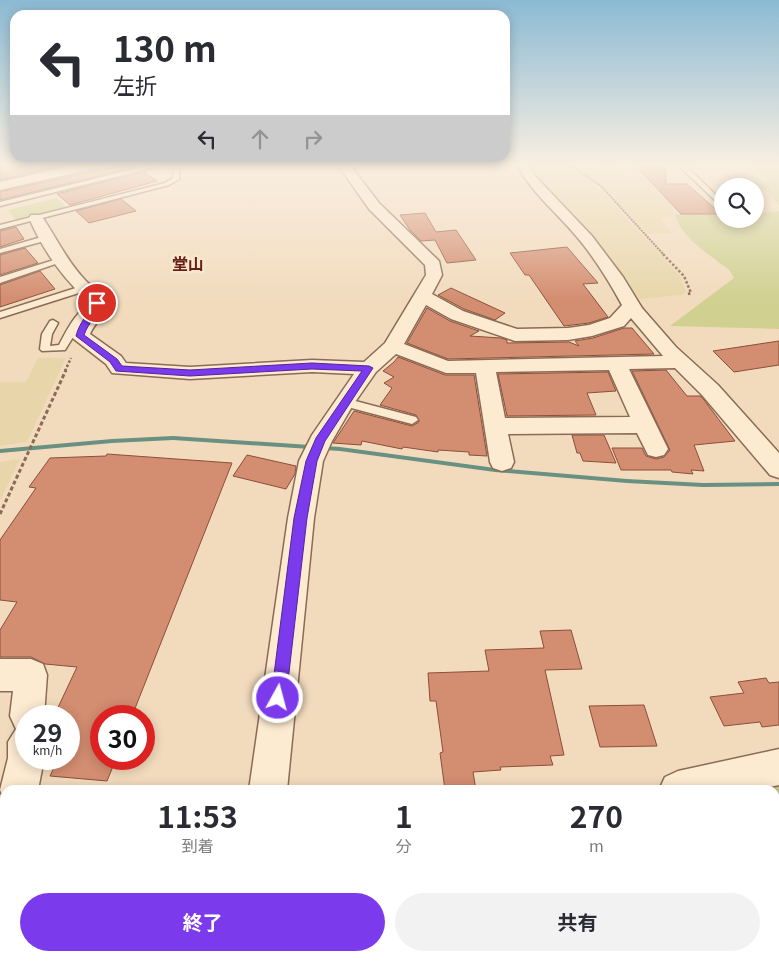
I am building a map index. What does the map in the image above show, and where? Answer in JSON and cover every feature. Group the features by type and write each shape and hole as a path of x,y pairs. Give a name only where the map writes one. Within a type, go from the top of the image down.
{"street":[{"path":"269,785 300,518 315,451 344,402 369,368 393,346 434,275 434,264 377,210"},
{"path":"560,210 587,239 615,277 635,311 680,362 710,390 779,469"},
{"path":"36,218 45,238 60,261 82,289 95,297 97,303 95,310 82,328 80,336 114,360 119,368 190,373 312,366 369,368"},
{"path":"423,296 457,315 515,336 568,334 592,330 617,322 632,305"},
{"path":"393,346 446,367 680,362"},
{"path":"616,363 656,449"},
{"path":"486,367 502,462"},
{"path":"497,426 645,425"},
{"path":"0,675 31,675 28,705"},
{"path":"697,785 779,767"},
{"path":"20,785 23,770"}],"lane":[{"path":"0,227 67,210"},
{"path":"0,251 45,238"},
{"path":"0,280 60,261"},
{"path":"0,315 82,289"},
{"path":"53,323 47,334 46,349 62,348 74,326 87,309 97,303"},
{"path":"344,402 412,420"}],"path":[{"path":"622,210 684,276 691,293 688,294"},
{"path":"0,514 27,458 80,336"}],"shaded area":[{"path":"565,210 619,210 680,276 686,292 681,295 640,299 597,245"},
{"path":"625,210 674,210 672,216 661,219 672,233 647,234"},
{"path":"38,358 66,358 27,442 0,446 0,382 26,382"},
{"path":"20,459 0,501 0,462"}],"green space":[{"path":"9,210 59,210 16,221"},
{"path":"779,211 779,329 670,326 734,278 730,271 690,239 678,223 675,214 714,215 714,228 764,228 764,212"}],"building":[{"path":"135,210 136,211 89,223 76,211"},
{"path":"677,210 714,210 714,214 681,214"},
{"path":"425,213 436,232 456,230 476,260 447,263 435,240 421,241 410,230 400,215"},
{"path":"16,227 24,239 0,247 0,231"},
{"path":"567,247 598,283 583,284 608,317 589,323 564,326 529,275 525,275 510,253"},
{"path":"25,248 38,263 0,275 0,255"},
{"path":"40,271 55,289 0,307 0,285"},
{"path":"451,288 505,313 495,320 464,309 438,295"},
{"path":"427,308 450,321 479,331 470,336 501,338 507,340 507,343 569,342 579,346 575,341 593,338 624,328 632,328 654,354 448,359 407,343"},
{"path":"779,341 779,365 734,372 713,351"},
{"path":"398,357 445,375 474,375 487,456 469,455 469,452 438,450 438,452 403,447 402,449 362,441 361,445 333,443 354,411 412,426 419,422 416,415 380,405 392,388 384,383 394,377 383,371"},
{"path":"666,370 687,396 701,396 735,441 694,445 704,471 691,470 693,474 672,472 671,470 621,470 612,448 642,448 646,456 656,459 664,457 670,450 632,371"},
{"path":"608,372 616,391 587,393 596,415 507,416 498,374"},
{"path":"572,435 604,435 616,463 583,461 580,453 577,453"},
{"path":"107,454 232,463 136,705 90,705 90,770 112,770 107,781 50,776 53,770 80,770 80,705 59,705 77,667 45,664 31,657 0,657 0,630 17,602 0,600 0,540 36,488 29,487 50,458 106,456"},
{"path":"247,455 296,466 295,474 286,489 233,476"},
{"path":"571,630 582,669 545,670 564,755 550,756 553,765 500,767 501,770 473,772 475,785 444,785 440,753 443,752 436,701 430,701 428,673 489,671 485,650 544,648 540,631"},
{"path":"766,678 769,683 779,682 779,725 762,727 760,722 724,726 710,697 744,693 738,682"},
{"path":"644,705 657,746 600,747 589,706"}],"waterway":[{"path":"0,451 112,441 173,438 340,449 495,470 627,481 703,485 779,484"}],"district":[{"name":"堂山","path":"188,263"}],"route":[{"path":"97,303 95,310 82,328 80,336 114,360 119,368 190,373 312,366 369,368 344,402 320,441 311,461 300,518 278,698"}]}
